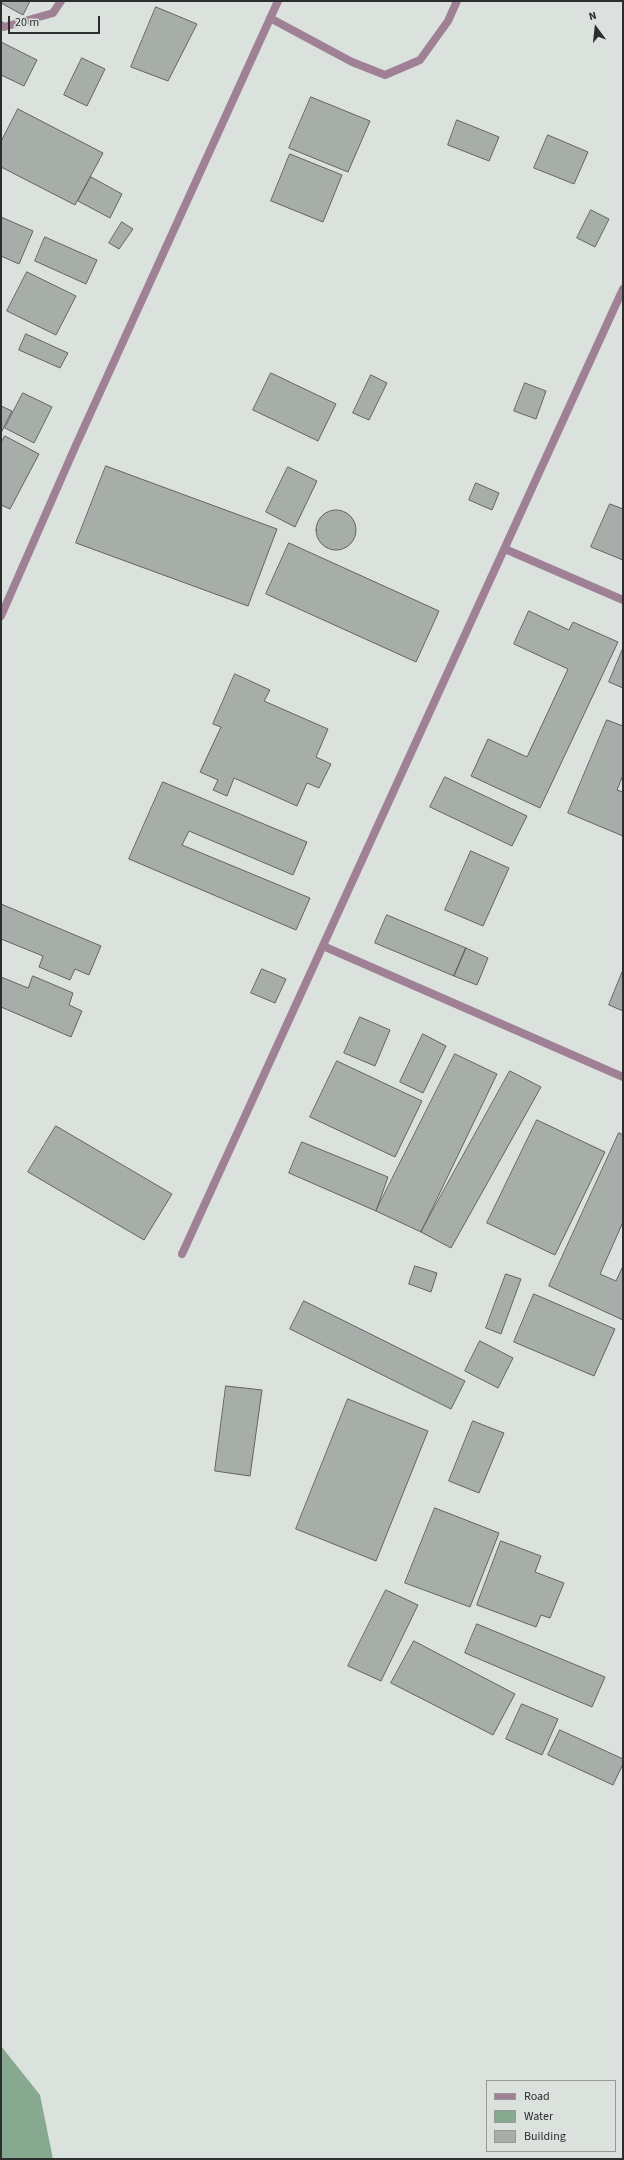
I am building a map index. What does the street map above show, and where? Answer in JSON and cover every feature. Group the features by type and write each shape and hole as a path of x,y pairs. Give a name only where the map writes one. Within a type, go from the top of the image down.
{"street":[{"path":"1,25 4,27 53,13 61,1"},
{"path":"1,616 278,1"},
{"path":"270,18 352,62 385,75 420,60 448,21 457,1"},
{"path":"182,1254 623,290"},
{"path":"505,549 623,600"},
{"path":"323,946 623,1077"}],"water":[{"path":"1,2046 40,2095 53,2159 1,2159"}],"building":[{"path":"1,1 30,1 23,15 1,3"},
{"path":"156,7 197,24 168,81 131,67"},
{"path":"1,42 37,60 24,86 1,75"},
{"path":"82,58 105,69 87,106 64,95"},
{"path":"311,97 370,121 348,172 289,148"},
{"path":"18,109 103,153 75,205 1,167 1,142"},
{"path":"457,120 499,137 489,161 448,145"},
{"path":"548,135 588,152 574,184 534,168"},
{"path":"290,154 342,175 323,222 271,201"},
{"path":"91,177 122,194 110,218 78,201"},
{"path":"591,210 609,219 595,247 577,238"},
{"path":"1,217 33,231 19,264 1,256"},
{"path":"122,222 133,229 119,249 109,243"},
{"path":"45,237 97,260 86,284 35,261"},
{"path":"27,272 76,296 56,335 7,311"},
{"path":"26,334 68,353 60,368 19,350"},
{"path":"271,373 336,404 318,441 253,410"},
{"path":"371,375 387,383 369,420 353,413"},
{"path":"525,383 546,391 536,419 514,411"},
{"path":"23,393 52,407 34,443 5,428"},
{"path":"1,406 12,411 1,433"},
{"path":"5,436 39,454 10,509 1,505 1,443"},
{"path":"106,466 277,529 248,606 76,543"},
{"path":"288,467 317,481 295,527 266,512"},
{"path":"476,483 499,493 492,510 469,500"},
{"path":"610,504 623,509 623,560 591,547"},
{"path":"336,510 344,512 350,516 354,522 356,530 354,538 350,544 344,548 336,550 328,548 322,544 318,538 316,530 318,522 322,516 328,512"},
{"path":"289,543 439,611 416,662 266,594"},
{"path":"529,611 569,630 573,622 618,642 540,808 471,776 488,739 527,757 568,669 514,644"},
{"path":"623,648 623,688 609,682"},
{"path":"235,674 270,690 264,701 328,729 316,757 331,764 319,788 307,783 297,806 234,778 227,796 213,790 218,780 200,772 221,727 213,724"},
{"path":"607,720 623,726 623,775 617,790 623,792 623,836 568,813"},
{"path":"445,777 527,816 512,846 430,807"},
{"path":"163,782 307,842 293,875 189,831 182,845 310,898 296,930 129,859"},
{"path":"471,851 509,868 483,926 445,910"},
{"path":"1,904 101,946 89,975 75,969 70,980 39,967 43,956 1,939"},
{"path":"387,915 466,948 454,976 375,943"},
{"path":"466,948 488,958 477,985 454,976"},
{"path":"262,969 286,979 275,1003 251,993"},
{"path":"623,970 623,1011 609,1005"},
{"path":"33,976 73,993 69,1005 82,1011 71,1037 1,1007 1,977 28,988"},
{"path":"360,1017 390,1030 375,1066 344,1053"},
{"path":"423,1034 446,1046 423,1093 400,1082"},
{"path":"455,1054 497,1074 421,1232 376,1211"},
{"path":"337,1061 422,1101 395,1157 310,1117"},
{"path":"510,1071 541,1087 451,1248 421,1232"},
{"path":"537,1120 605,1152 555,1255 487,1223"},
{"path":"56,1126 172,1194 144,1240 28,1172"},
{"path":"619,1133 623,1135 623,1222 600,1274 616,1281 623,1266 623,1320 549,1286"},
{"path":"302,1142 388,1177 376,1211 289,1173"},
{"path":"415,1266 437,1273 431,1292 409,1284"},
{"path":"506,1274 521,1279 501,1334 486,1328"},
{"path":"534,1294 615,1329 594,1376 514,1342"},
{"path":"304,1301 465,1381 451,1409 290,1329"},
{"path":"480,1341 513,1358 498,1388 465,1371"},
{"path":"226,1386 262,1390 250,1476 215,1471"},
{"path":"348,1399 428,1431 376,1561 296,1529"},
{"path":"473,1421 504,1433 479,1493 449,1481"},
{"path":"435,1508 499,1533 470,1607 405,1583"},
{"path":"501,1541 541,1556 535,1572 564,1583 550,1618 541,1615 536,1627 477,1605"},
{"path":"386,1590 418,1605 381,1681 348,1666"},
{"path":"477,1624 605,1677 592,1707 465,1653"},
{"path":"414,1641 515,1694 493,1735 391,1683"},
{"path":"522,1704 558,1719 542,1755 506,1739"},
{"path":"560,1730 623,1759 623,1764 613,1785 548,1755"}]}
